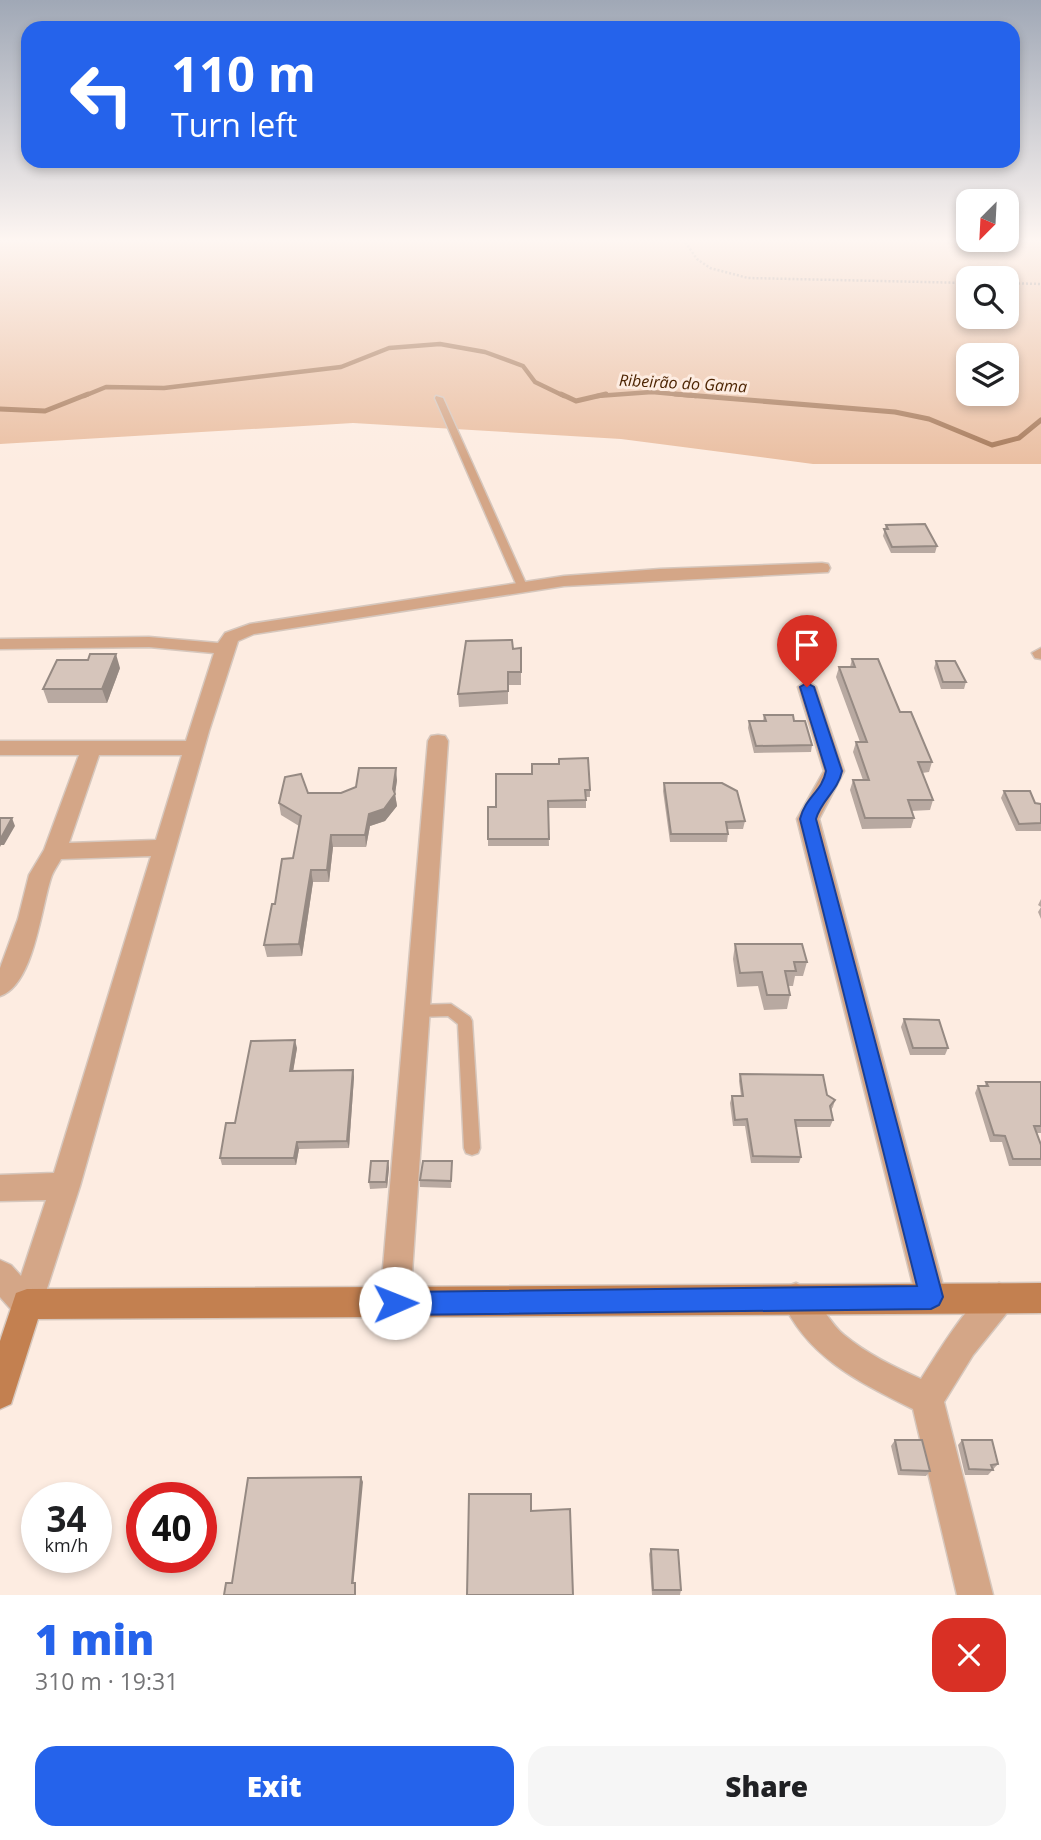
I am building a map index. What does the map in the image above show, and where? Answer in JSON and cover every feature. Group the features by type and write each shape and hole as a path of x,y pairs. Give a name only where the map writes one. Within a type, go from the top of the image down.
{"street":[{"path":"0,1393 65,1186 224,649 235,634 250,629 522,586 660,574 822,568"},
{"path":"0,644 149,642 224,649"},
{"path":"807,687 834,771 831,784 812,805 808,819 931,1297"},
{"path":"395,1303 438,741"},
{"path":"0,986 11,972 30,919 40,875 55,851 92,747"},
{"path":"0,748 194,748"},
{"path":"55,851 164,849"},
{"path":"0,1188 65,1186"},
{"path":"0,1275 27,1304 1041,1298"},
{"path":"796,1298 821,1334 839,1348 873,1372 927,1399"},
{"path":"975,1595 927,1399 962,1344 999,1298"}],"lane":[{"path":"439,398 522,586"},
{"path":"418,1011 451,1010 465,1021 472,1148"}],"shaded area":[{"path":"0,313 956,313 956,329 1019,329 1019,313 1041,313 1041,464 813,464 621,439 353,423 0,444"}],"building":[{"path":"925,524 937,546 892,547 884,529 888,529 886,525"},
{"path":"512,640 513,649 521,648 521,672 508,672 508,691 458,694 466,641"},
{"path":"90,654 116,654 102,689 43,689 57,660 88,660"},
{"path":"852,659 878,659 900,712 911,712 932,762 918,762 933,800 908,800 914,818 865,818 853,780 869,780 856,742 867,742 839,667 855,667"},
{"path":"936,661 955,661 966,682 943,682"},
{"path":"764,715 793,715 794,721 805,721 812,745 756,746 749,721 766,721"},
{"path":"588,758 590,790 585,790 586,800 548,801 549,839 488,839 488,807 496,807 496,774 532,774 532,764 559,764 559,759"},
{"path":"359,768 396,768 393,789 395,794 384,809 369,814 365,835 331,835 327,870 311,870 299,944 264,945 272,904 275,904 282,859 293,858 301,816 279,803 285,777 301,774 308,793 341,793 356,787"},
{"path":"664,783 722,783 737,791 745,821 726,822 728,834 671,834"},
{"path":"1004,791 1030,791 1035,803 1041,804 1041,823 1019,824"},
{"path":"0,818 12,818 1,838 0,838"},
{"path":"735,944 802,944 807,962 794,962 796,971 785,971 790,995 767,995 762,972 740,973"},
{"path":"904,1019 939,1020 948,1048 913,1048"},
{"path":"295,1040 290,1071 353,1070 347,1141 297,1142 294,1158 220,1158 226,1123 235,1123 251,1041"},
{"path":"740,1074 823,1075 827,1095 835,1100 830,1106 833,1120 795,1120 801,1157 753,1156 747,1119 735,1120 732,1096 743,1096"},
{"path":"986,1082 1041,1082 1041,1126 1034,1126 1041,1145 1041,1159 1013,1159 1005,1136 994,1135 978,1086 988,1086"},
{"path":"371,1161 388,1161 386,1182 369,1182"},
{"path":"423,1161 452,1161 451,1181 420,1180"},
{"path":"895,1440 922,1440 930,1471 901,1470"},
{"path":"962,1440 992,1440 998,1464 991,1465 993,1470 969,1469"},
{"path":"361,1477 352,1583 355,1583 355,1595 224,1595 226,1583 232,1583 248,1478"},
{"path":"469,1494 531,1494 531,1511 570,1509 573,1595 467,1595"},
{"path":"651,1549 678,1550 681,1590 653,1590"}],"waterway":[{"name":"Ribeirão do Gama","path":"84,396 106,387 164,388 341,367 389,348 440,344 485,352 523,366 535,382 564,396"},
{"name":"Ribeirão do Gama","path":"598,396 652,392 696,396"},
{"name":"Ribeirão do Gama","path":"0,409 45,411 88,394"},
{"name":"Ribeirão do Gama","path":"561,394 576,401 598,396"},
{"name":"Ribeirão do Gama","path":"598,396 606,394"},
{"name":"Ribeirão do Gama","path":"675,394 895,412 929,419 992,445 1019,438 1041,420"}],"route":[{"path":"395,1303 931,1297 808,819 812,805 831,784 834,771 807,687"}]}
